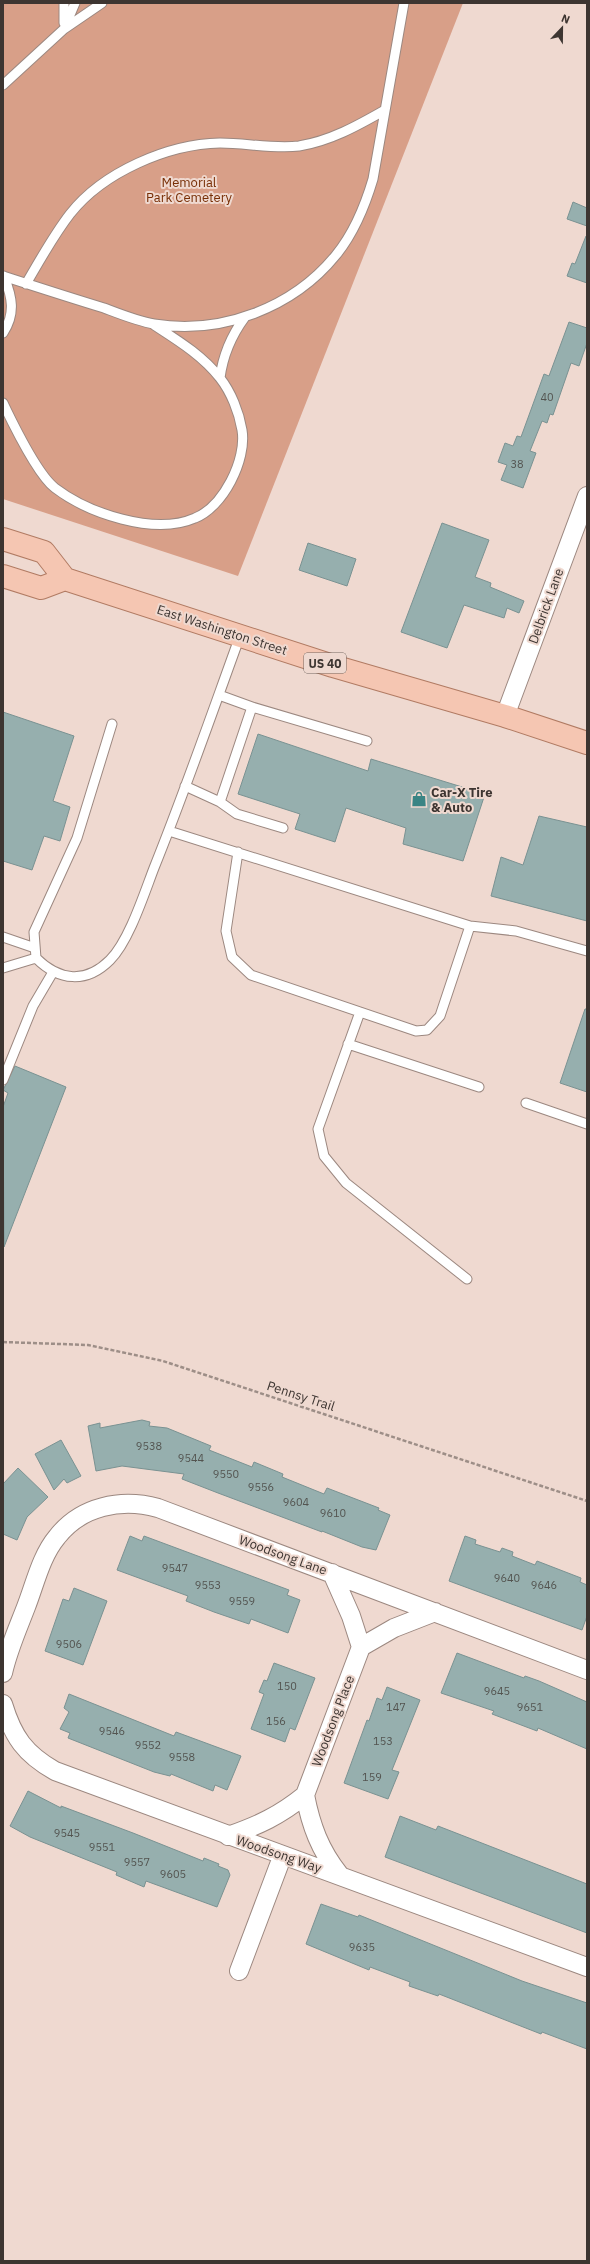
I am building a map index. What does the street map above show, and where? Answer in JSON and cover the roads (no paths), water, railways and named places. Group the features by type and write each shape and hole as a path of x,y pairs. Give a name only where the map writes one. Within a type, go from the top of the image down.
{"main road":[{"path":"3,539 44,552 65,579 40,588 3,576"},
{"name":"East Washington Street","path":"65,579 333,666 505,716 587,743"}],"street":[{"name":"Delbrick Lane","path":"505,716 587,496"},
{"name":"Woodsong Lane","path":"3,1672 43,1562 56,1537 88,1512 119,1503 131,1502 158,1508 587,1670"},
{"path":"332,1573 351,1616 361,1647 394,1628 435,1612"},
{"name":"Woodsong Place","path":"305,1795 361,1647"},
{"name":"Woodsong Way","path":"3,1704 19,1742 42,1764 77,1780 282,1856 339,1874 587,1967"},
{"path":"228,1836 262,1824 278,1815 305,1795 315,1835 325,1856 339,1874"},
{"path":"239,1971 282,1856"}],"lane":[{"path":"64,3 64,28"},
{"path":"64,28 75,3"},
{"path":"3,85 64,28 102,3"},
{"path":"3,276 153,324 185,326 222,323 245,317 288,297 313,278 336,255 352,231 366,203 373,179 404,3"},
{"path":"26,284 71,213 116,175 144,160 168,150 194,145 220,143 275,146 310,144 323,141 351,129 385,110"},
{"path":"3,276 13,306 9,324 3,333"},
{"path":"220,378 226,348 233,334 245,317"},
{"path":"3,403 33,460 54,487 88,508 129,521 165,524 195,519 208,510 229,486 239,462 242,431 234,403 220,378 192,350 153,324"},
{"path":"112,724 77,838 34,932 36,958 53,972 68,977 83,976 98,969 121,947 169,832 240,636"},
{"path":"218,695 252,707 367,741"},
{"path":"220,802 252,707"},
{"path":"185,786 220,802 237,814 283,828"},
{"path":"169,832 238,852 470,926 516,931 587,951"},
{"path":"238,852 226,931 232,957 251,975 416,1031 427,1030 440,1016 470,926"},
{"path":"3,937 35,948"},
{"path":"3,968 36,958"},
{"path":"3,1080 33,1006 53,972"},
{"path":"360,1012 318,1129 324,1156 346,1183 467,1279"},
{"path":"348,1044 479,1087"},
{"path":"526,1104 587,1124"}],"place":[{"name":"Car-X Tire & Auto","path":"419,799"}],"park label":[{"name":"Memorial Park Cemetery","path":"189,190"}]}
